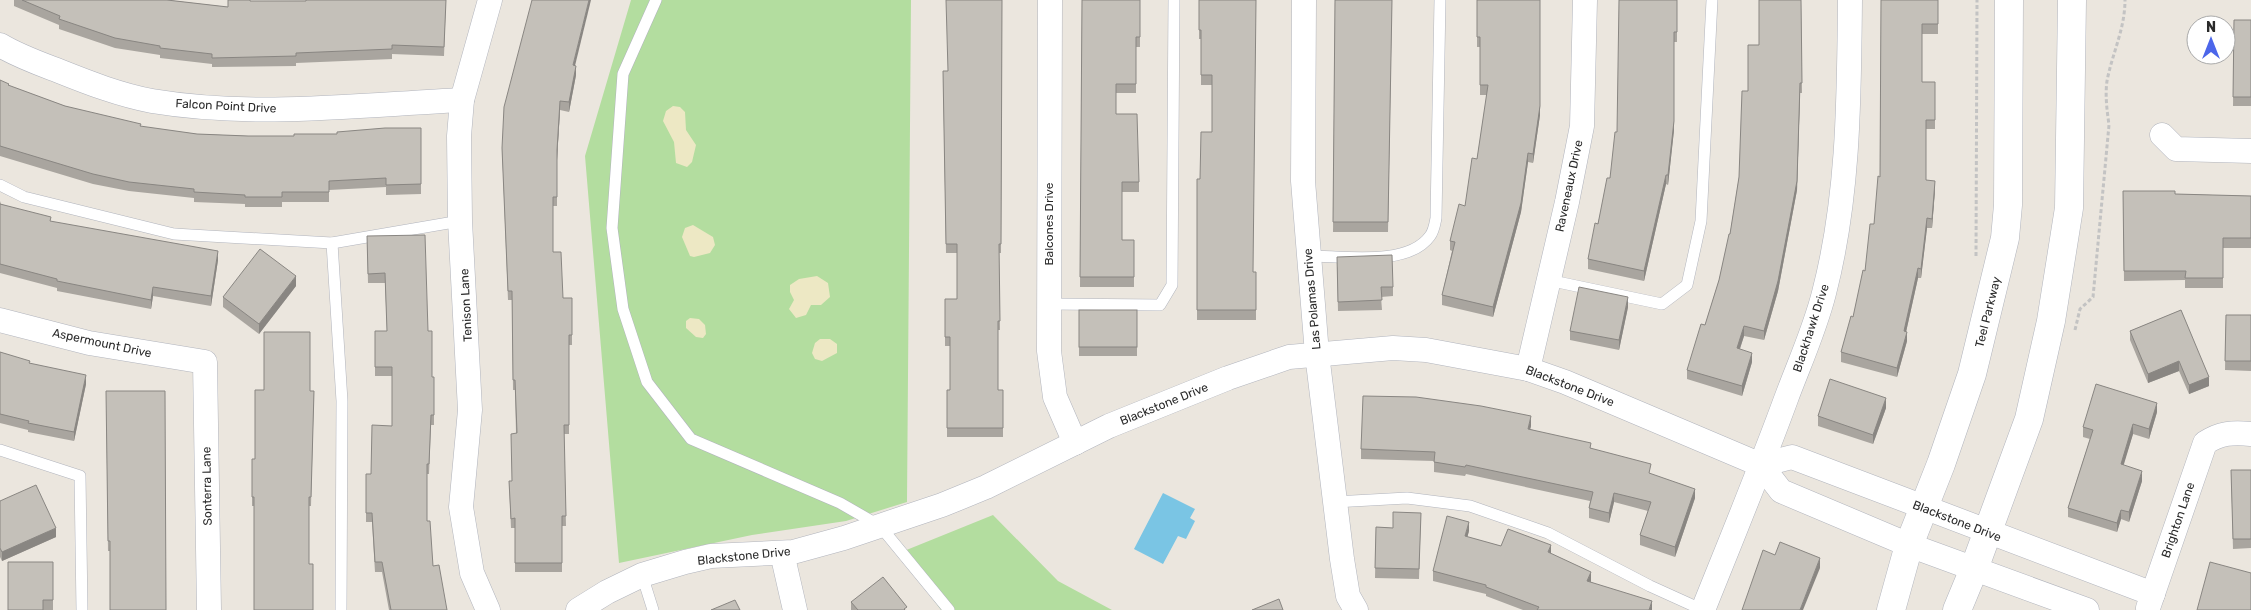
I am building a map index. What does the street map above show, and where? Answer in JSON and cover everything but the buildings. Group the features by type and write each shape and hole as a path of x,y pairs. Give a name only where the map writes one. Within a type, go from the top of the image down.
{"main road":[{"name":"Teel Parkway","path":"1891,610 1909,544 1941,464 1972,374 2005,238 2008,205 2009,0"},
{"path":"1957,610 2029,419 2052,321 2069,208 2072,0"}],"street":[{"name":"Tenison Lane","path":"488,610 472,573 461,507 470,410 460,221 459,136 462,100 490,0"},
{"name":"Balcones Drive","path":"1050,0 1049,351 1055,397 1075,443"},
{"name":"Las Polamas Drive","path":"1304,0 1303,181 1317,354 1334,502 1352,603"},
{"name":"Raveneaux Drive","path":"1528,369 1582,126 1586,0"},
{"name":"Blackhawk Drive","path":"1703,610 1761,466 1824,294 1836,238 1844,170 1849,83 1850,0"},
{"name":"Falcon Point Drive","path":"0,45 14,54 90,84 151,100 205,107 282,110 462,100"},
{"path":"2162,135 2176,149 2251,151"},
{"name":"Aspermount Drive","path":"0,320 89,343 206,362"},
{"name":"Blackstone Drive","path":"578,610 607,592 642,575 712,556 782,554 844,538 880,526 977,491 1109,426 1228,378 1289,357 1366,349 1426,350 1528,369 1565,382 1761,466 1781,491 1909,544 2087,610"},
{"name":"Sonterra Lane","path":"206,362 209,610"},
{"name":"Brighton Lane","path":"2150,602 2205,443 2216,436 2234,432 2251,434"},
{"name":"Blackstone Drive","path":"1761,466 1792,458 1986,532 2150,602"},
{"path":"782,554 795,610"}],"lane":[{"path":"656,0 623,74 612,228 623,309 647,382 691,439 840,503 880,526 949,610"},
{"path":"1049,304 1160,305 1172,285 1174,0"},
{"path":"1309,256 1396,256 1415,250 1431,236 1436,218 1440,0"},
{"path":"1548,280 1662,304 1687,285 1702,221 1712,0"},
{"path":"0,185 24,197 174,234 332,242 460,221"},
{"path":"332,242 342,401 341,610"},
{"path":"0,450 80,476 82,610"},
{"path":"1334,502 1407,498 1470,506 1548,533 1650,586 1703,610"},
{"path":"642,575 653,610"}],"path":[{"path":"1976,261 1977,0"}],"green space":[{"path":"631,0 911,0 907,502 846,521 752,535 619,563 585,156"},
{"path":"993,515 1058,581 1112,610 941,610 899,553"}],"sand":[{"path":"673,106 680,107 685,112 686,130 696,145 692,162 687,167 676,163 674,142 663,121 666,111"},
{"path":"693,225 713,237 715,245 710,253 694,257 690,256 682,237 685,228"},
{"path":"817,276 828,283 830,297 821,305 811,305 806,315 796,318 789,309 794,300 790,292 790,285 799,279"},
{"path":"690,318 699,319 705,325 706,334 703,338 696,337 686,328 686,321"},
{"path":"820,339 830,339 837,344 837,353 822,361 815,359 812,353 815,343"}],"water":[{"path":"1163,493 1195,509 1190,518 1195,521 1186,539 1178,536 1163,564 1134,549"}]}
